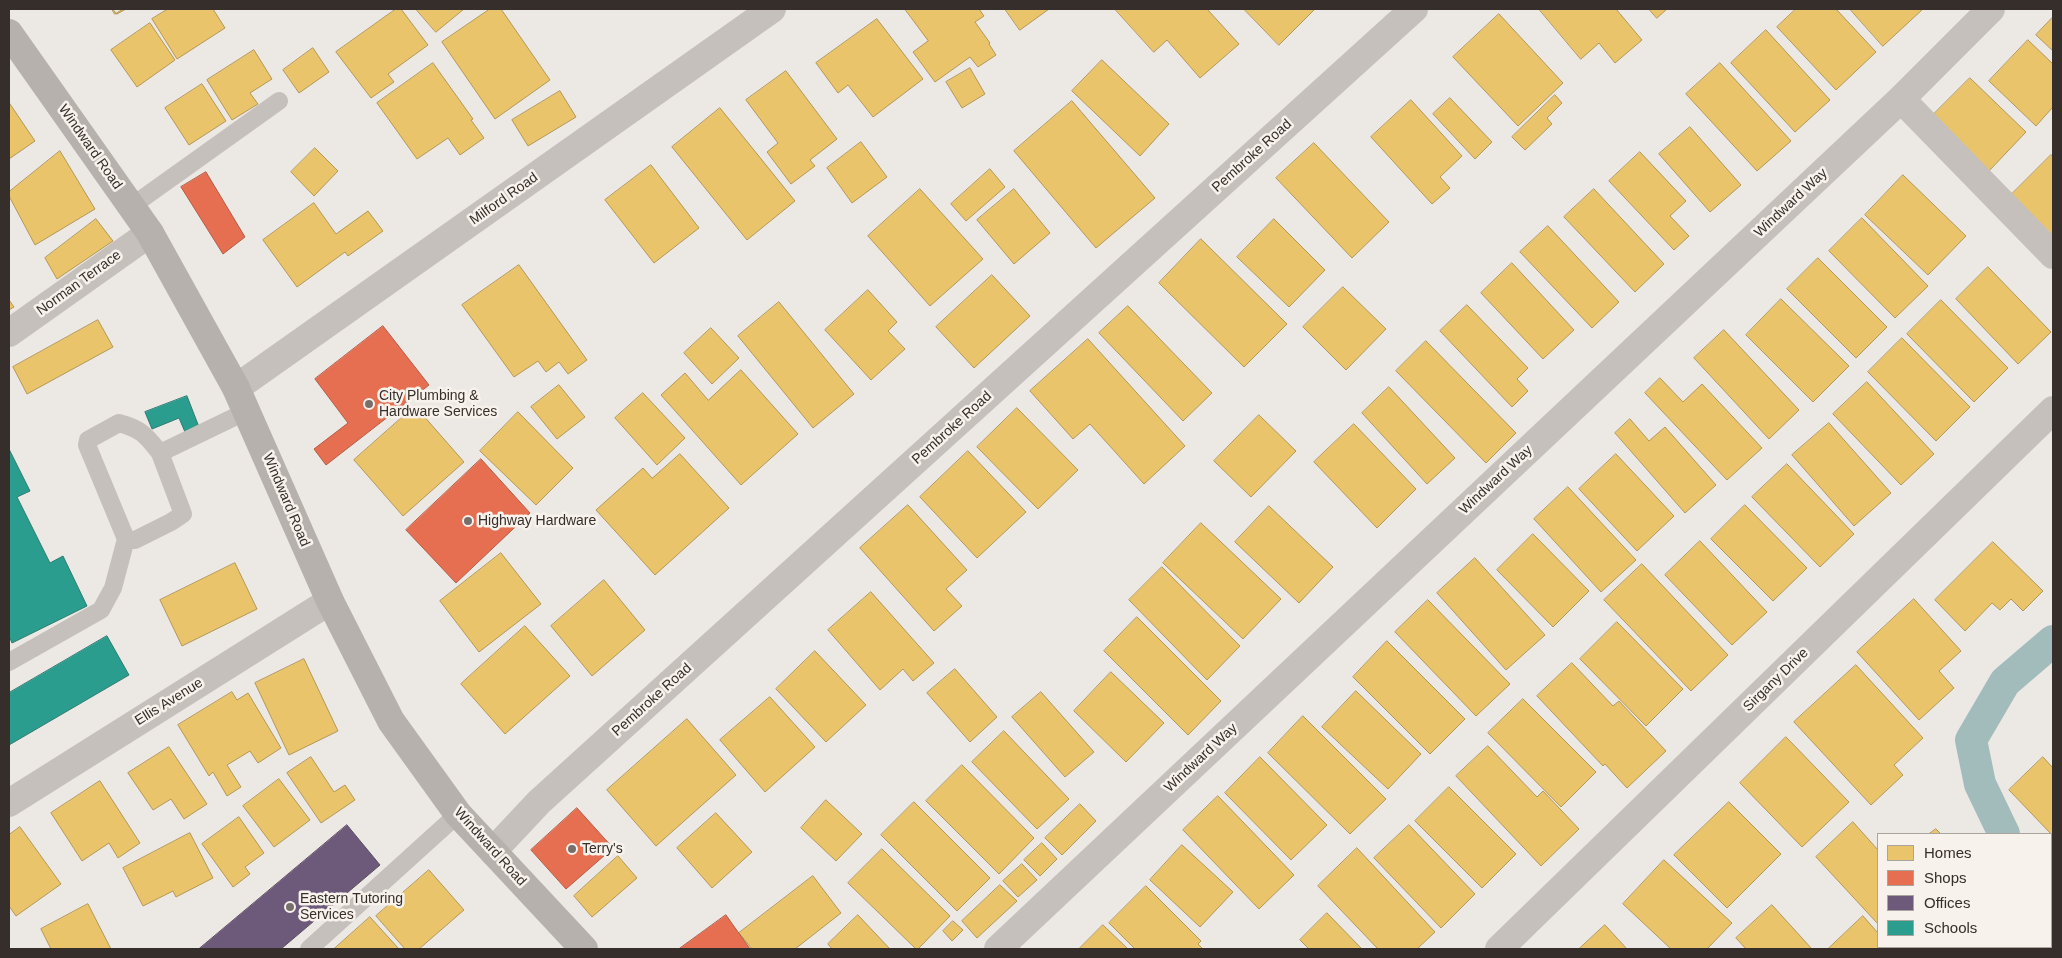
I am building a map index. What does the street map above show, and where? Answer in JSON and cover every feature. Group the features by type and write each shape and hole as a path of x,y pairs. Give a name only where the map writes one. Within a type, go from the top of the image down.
{"main road":[{"name":"Windward Road","path":"9,33 150,232 242,400 330,601 391,720 458,814 584,949"}],"street":[{"name":"Milford Road","path":"242,400 772,9"},
{"name":"Pembroke Road","path":"493,852 546,796 1414,9"},
{"name":"Windward Way","path":"998,949 1901,99 1991,9"},
{"path":"1901,99 2053,255"},
{"name":"Norman Terrace","path":"9,333 150,232"},
{"name":"Sirgany Drive","path":"1499,949 2053,410"},
{"name":"Ellis Avenue","path":"9,803 330,601"}],"lane":[{"path":"132,206 279,101"},
{"path":"160,453 242,400"},
{"path":"9,662 101,610 113,588 126,539 88,445 88,440 119,423 134,427 145,434 160,453 183,514 135,540 126,539"},
{"path":"308,949 458,814"}],"building: Homes":[{"path":"112,9 123,9 115,14"},
{"path":"113,9 126,9 117,14"},
{"path":"168,9 213,9 225,28 177,59 152,19"},
{"path":"396,9 401,9 428,45 388,74 394,82 371,98 336,52"},
{"path":"416,9 464,9 436,32"},
{"path":"490,9 501,9 550,80 495,119 442,42"},
{"path":"905,9 979,9 984,16 975,22 996,55 978,67 970,57 935,82 913,52 928,41"},
{"path":"1005,9 1049,9 1020,30"},
{"path":"1115,9 1207,9 1239,44 1200,78 1167,40 1154,52"},
{"path":"1244,9 1315,9 1279,45"},
{"path":"1539,9 1616,9 1642,40 1615,63 1599,43 1581,59"},
{"path":"1649,9 1667,9 1657,18"},
{"path":"1796,9 1836,9 1876,52 1836,90 1777,27"},
{"path":"1850,9 1923,9 1883,46"},
{"path":"1499,14 1563,83 1518,126 1453,57"},
{"path":"2053,17 2053,51 2036,35"},
{"path":"877,19 923,79 873,117 848,85 838,93 816,63"},
{"path":"150,23 175,60 137,87 111,50"},
{"path":"1766,30 1830,100 1795,132 1731,63"},
{"path":"2028,40 2053,64 2053,107 2036,126 1989,81"},
{"path":"313,48 329,72 299,93 283,70"},
{"path":"254,50 272,79 250,93 258,104 232,120 207,80"},
{"path":"1102,60 1169,124 1140,156 1072,91"},
{"path":"433,63 473,119 471,120 484,138 460,155 448,138 417,159 377,103"},
{"path":"1720,63 1791,141 1757,171 1686,94"},
{"path":"970,68 985,94 962,108 946,82"},
{"path":"786,71 837,139 810,160 815,166 791,184 767,152 778,143 746,100"},
{"path":"1970,78 2026,132 1988,172 1931,117"},
{"path":"202,84 226,121 189,145 165,108"},
{"path":"560,91 576,117 528,146 512,120"},
{"path":"1555,95 1562,103 1547,118 1552,124 1525,150 1512,137"},
{"path":"1450,98 1492,142 1475,159 1433,114"},
{"path":"1411,100 1462,156 1440,177 1450,188 1432,204 1371,137"},
{"path":"1072,101 1155,198 1096,248 1014,151"},
{"path":"9,105 35,141 9,159"},
{"path":"720,108 795,201 747,240 672,147"},
{"path":"1690,127 1741,185 1710,212 1659,154"},
{"path":"861,142 887,177 852,203 827,168"},
{"path":"1314,143 1389,222 1352,258 1276,178"},
{"path":"315,148 338,171 314,196 291,172"},
{"path":"60,151 95,209 35,245 9,196 9,192"},
{"path":"1640,152 1686,201 1670,216 1689,236 1674,250 1609,181"},
{"path":"2051,155 2053,156 2053,237 2012,194"},
{"path":"651,165 699,228 654,263 605,200"},
{"path":"990,169 1005,187 966,221 951,204"},
{"path":"1903,175 1966,236 1928,275 1865,215"},
{"path":"920,189 983,259 930,306 868,236"},
{"path":"1014,189 1050,233 1014,264 977,220"},
{"path":"1594,189 1664,264 1635,292 1564,217"},
{"path":"314,203 336,234 368,211 383,231 348,256 345,252 297,287 263,240"},
{"path":"1862,218 1928,286 1895,318 1829,251"},
{"path":"96,219 113,241 57,279 45,258"},
{"path":"1274,219 1325,270 1289,307 1237,257"},
{"path":"1548,226 1619,302 1592,328 1520,252"},
{"path":"1201,239 1287,324 1244,367 1159,283"},
{"path":"1818,258 1887,327 1856,358 1787,289"},
{"path":"1512,263 1574,330 1543,359 1481,293"},
{"path":"519,265 587,360 568,374 559,362 546,372 538,361 514,377 462,305"},
{"path":"1988,267 2051,332 2018,364 1956,299"},
{"path":"992,275 1030,316 974,368 936,327"},
{"path":"1343,287 1386,329 1346,370 1303,327"},
{"path":"868,290 897,322 888,331 905,349 871,380 825,330"},
{"path":"1781,299 1849,366 1813,402 1746,335"},
{"path":"9,300 14,307 9,310"},
{"path":"1941,300 2008,368 1974,402 1907,334"},
{"path":"779,302 854,394 813,428 738,336"},
{"path":"1467,305 1528,368 1517,379 1528,391 1512,407 1440,331"},
{"path":"1128,306 1212,393 1183,421 1099,333"},
{"path":"98,320 113,347 27,394 13,367"},
{"path":"711,328 739,358 712,384 684,353"},
{"path":"1724,330 1799,410 1769,439 1694,358"},
{"path":"1902,338 1970,407 1936,441 1868,372"},
{"path":"1088,339 1185,446 1144,484 1090,424 1073,439 1030,391"},
{"path":"1426,341 1516,433 1486,463 1396,371"},
{"path":"741,370 798,434 741,485 661,395 685,373 708,400"},
{"path":"1660,378 1683,402 1702,384 1762,448 1727,480 1645,393"},
{"path":"1867,382 1934,454 1901,485 1833,414"},
{"path":"559,385 585,417 557,439 531,407"},
{"path":"1389,387 1455,458 1427,484 1362,413"},
{"path":"643,393 685,438 657,465 615,418"},
{"path":"415,406 464,462 403,516 354,460"},
{"path":"1017,408 1078,470 1038,509 977,447"},
{"path":"518,412 573,468 536,505 480,451"},
{"path":"1259,415 1296,451 1251,497 1214,461"},
{"path":"1630,419 1649,441 1665,427 1716,485 1685,513 1615,433"},
{"path":"1829,423 1891,493 1854,526 1792,455"},
{"path":"1354,424 1416,489 1377,528 1314,462"},
{"path":"968,451 1026,512 977,558 920,497"},
{"path":"680,454 729,508 655,575 596,510 643,468 652,478"},
{"path":"1616,454 1674,516 1637,551 1579,489"},
{"path":"1787,464 1854,534 1820,567 1752,497"},
{"path":"1568,487 1636,560 1601,592 1534,519"},
{"path":"908,505 967,570 946,589 962,606 934,631 860,548"},
{"path":"1745,505 1807,568 1773,601 1711,539"},
{"path":"1269,506 1333,567 1299,603 1235,542"},
{"path":"1201,523 1281,599 1243,639 1163,563"},
{"path":"1533,534 1589,591 1553,627 1497,570"},
{"path":"1700,541 1767,612 1732,645 1665,575"},
{"path":"1993,542 2043,591 2023,611 2011,599 2000,610 1992,603 1965,631 1935,600"},
{"path":"501,553 541,604 479,652 440,601"},
{"path":"1475,558 1545,635 1506,670 1437,593"},
{"path":"235,563 257,609 182,646 160,600"},
{"path":"1642,564 1728,655 1691,691 1604,600"},
{"path":"1162,567 1240,646 1207,680 1129,600"},
{"path":"604,580 645,630 592,676 551,626"},
{"path":"871,592 934,663 913,681 903,669 880,690 828,630"},
{"path":"1914,599 1961,651 1939,671 1954,688 1919,720 1857,652"},
{"path":"1428,600 1510,684 1476,716 1395,632"},
{"path":"1137,617 1221,701 1188,735 1104,651"},
{"path":"1617,622 1683,689 1646,726 1580,659"},
{"path":"525,626 570,676 505,734 461,684"},
{"path":"1387,641 1465,719 1430,754 1353,677"},
{"path":"815,651 866,705 826,742 776,689"},
{"path":"304,659 338,731 289,755 255,683"},
{"path":"1572,663 1613,706 1619,701 1666,751 1627,788 1605,764 1603,766 1537,696"},
{"path":"1856,665 1923,738 1894,765 1903,775 1871,805 1794,722"},
{"path":"955,669 997,717 970,742 927,693"},
{"path":"1111,672 1164,723 1126,762 1074,711"},
{"path":"1356,691 1421,754 1388,789 1322,727"},
{"path":"232,692 237,700 248,693 281,748 258,763 250,751 227,765 241,787 227,796 213,772 209,776 178,725"},
{"path":"1041,692 1094,752 1065,777 1012,717"},
{"path":"770,697 815,747 765,792 720,740"},
{"path":"1523,699 1596,772 1561,807 1488,733"},
{"path":"1303,716 1386,799 1350,834 1268,753"},
{"path":"687,719 736,775 656,846 607,790"},
{"path":"1004,731 1069,799 1037,829 972,762"},
{"path":"1786,737 1849,802 1802,847 1740,783"},
{"path":"1488,746 1537,797 1543,791 1579,829 1541,866 1456,776"},
{"path":"169,747 207,804 184,819 171,799 153,810 128,773"},
{"path":"311,757 334,792 345,785 355,800 321,823 287,773"},
{"path":"1260,757 1327,825 1291,860 1225,793"},
{"path":"2043,757 2053,768 2053,836 2052,833 2009,790"},
{"path":"962,765 1034,838 999,874 926,801"},
{"path":"279,779 310,820 274,847 243,806"},
{"path":"100,781 140,843 118,858 109,843 82,861 51,813"},
{"path":"1449,787 1516,854 1482,888 1415,821"},
{"path":"1218,796 1294,875 1259,909 1183,830"},
{"path":"826,800 862,834 836,861 801,828"},
{"path":"914,802 990,878 957,911 881,835"},
{"path":"1729,802 1781,854 1727,908 1674,855"},
{"path":"1080,804 1096,821 1062,855 1045,838"},
{"path":"716,813 752,852 712,888 677,848"},
{"path":"239,817 264,853 245,867 250,874 233,887 202,844"},
{"path":"1853,822 1877,849 1877,923 1816,857"},
{"path":"1409,825 1475,894 1441,928 1374,858"},
{"path":"20,827 61,884 16,916 9,906 9,835"},
{"path":"1936,829 1940,833 1930,833"},
{"path":"190,833 213,878 176,897 173,891 143,906 123,868"},
{"path":"1042,843 1057,859 1040,876 1024,860"},
{"path":"1182,845 1233,892 1200,927 1150,880"},
{"path":"1357,848 1435,932 1417,949 1378,949 1318,886"},
{"path":"882,849 950,916 918,949 848,883"},
{"path":"618,856 637,878 592,917 574,896"},
{"path":"1664,860 1732,923 1707,949 1671,949 1623,904"},
{"path":"1022,864 1037,880 1018,897 1003,881"},
{"path":"429,870 464,910 419,949 405,949 376,916"},
{"path":"813,876 841,913 795,949 752,949 739,933"},
{"path":"1000,885 1017,901 977,938 962,921"},
{"path":"1146,886 1201,941 1198,944 1203,949 1135,949 1109,923"},
{"path":"88,904 111,949 51,949 41,929"},
{"path":"1772,905 1812,949 1746,949 1736,938"},
{"path":"1327,913 1362,949 1309,949 1300,940"},
{"path":"858,915 890,949 832,949 828,944"},
{"path":"1863,916 1877,932 1877,948 1894,949 1828,949"},
{"path":"370,917 399,949 334,949"},
{"path":"953,921 963,930 952,941 943,931"},
{"path":"1103,925 1128,949 1079,949"},
{"path":"1605,925 1627,949 1579,949"}],"building: Shops":[{"path":"206,172 245,237 223,254 181,187"},
{"name":"City Plumbing & Hardware Services","path":"383,326 429,385 326,465 314,449 348,423 315,379"},
{"name":"Highway Hardware","path":"481,459 530,513 456,583 406,530"},
{"name":"Terry's","path":"577,808 613,848 566,889 531,850"},
{"path":"726,915 750,949 679,949"}],"building: Offices":[{"name":"Eastern Tutoring Services","path":"347,825 380,865 281,949 199,949"}],"building: Schools":[{"path":"187,396 199,427 185,432 179,418 152,429 145,412"},
{"path":"9,449 30,491 17,497 50,563 63,556 87,606 12,643 9,636"},
{"path":"107,636 129,675 9,745 9,693"}],"waterway":[{"path":"2004,833 1980,784 1971,740 2005,682 2053,641"}],"place":[{"name":"City Plumbing & Hardware Services","path":"369,404"},
{"name":"Highway Hardware","path":"468,521"},
{"name":"Terry's","path":"572,849"},
{"name":"Eastern Tutoring Services","path":"290,907"}]}
